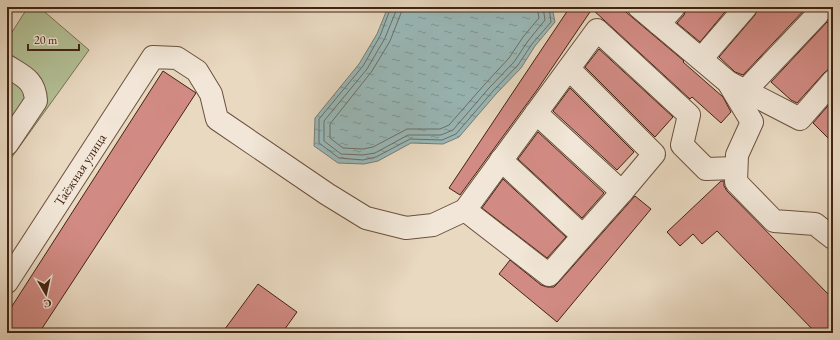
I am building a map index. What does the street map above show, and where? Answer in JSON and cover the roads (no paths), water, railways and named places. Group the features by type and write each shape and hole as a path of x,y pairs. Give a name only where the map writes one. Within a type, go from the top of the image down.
{"lane":[{"path":"639,7 736,86 800,119 833,81"},
{"path":"659,24 674,7"},
{"path":"701,59 746,7"},
{"path":"736,86 818,14"},
{"path":"682,144 689,115 597,30 465,210 549,275 665,142 682,144 706,169 736,168"},
{"name":"Таёжная улица","path":"7,282 153,57 177,58 197,71 211,94 217,119 327,194 366,218 406,228 433,225 465,210"},
{"path":"7,66 29,80 34,86 36,101 7,144"},
{"path":"568,69 654,154"},
{"path":"736,86 752,122 737,155 736,182 774,221 814,224 833,238"},
{"path":"536,113 622,192"},
{"path":"502,160 583,236"}],"water":[{"path":"388,7 552,7 555,22 535,46 521,68 496,94 459,137 443,144 411,143 378,161 364,164 338,163 314,146 315,118 359,64 377,34"}]}
